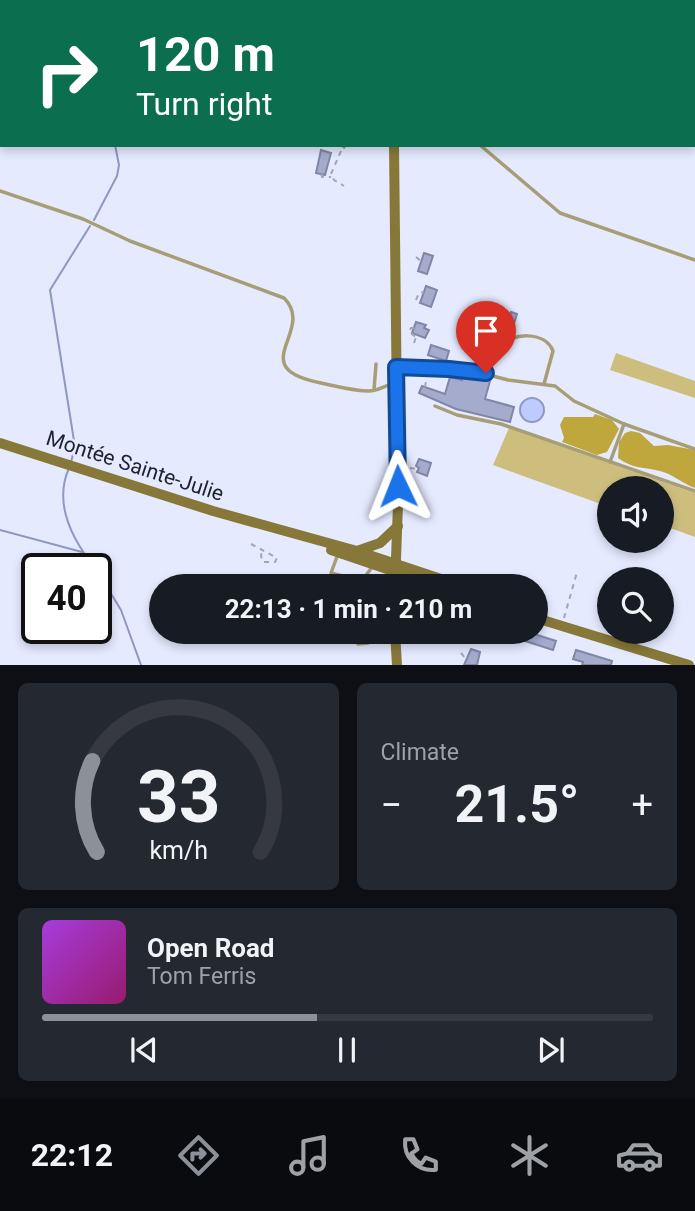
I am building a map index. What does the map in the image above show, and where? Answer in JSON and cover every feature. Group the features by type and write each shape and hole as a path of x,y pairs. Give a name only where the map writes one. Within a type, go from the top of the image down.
{"main road":[{"path":"394,147 398,526 396,574"},
{"name":"Montée Sainte-Julie","path":"0,443 213,511 357,551 410,574"},
{"name":"Montée Sainte-Julie","path":"258,523 375,564 418,574"},
{"path":"357,551 377,544 398,526"},
{"path":"548,615 596,635"},
{"path":"548,621 689,665"},
{"path":"396,644 397,665"}],"lane":[{"path":"482,147 560,214 695,260"},
{"path":"0,191 83,219 130,240 284,298 290,304 293,314 283,360 289,373 306,381 353,390 374,390 396,383"},
{"path":"489,374 494,355 502,344 518,337 535,337 549,343 553,351 544,384"},
{"path":"374,390 376,363"},
{"path":"396,367 449,369 555,386 574,401 624,424 695,449"},
{"path":"435,406 457,415 502,424 695,491"},
{"path":"610,461 624,424"},
{"path":"335,574 331,573 338,552"},
{"path":"367,574 375,564"}],"path":[{"path":"331,175 344,147"},
{"path":"321,174 322,177 331,175"},
{"path":"326,174 344,186"},
{"path":"416,257 421,261"},
{"path":"416,300 419,293 424,292"},
{"path":"414,328 411,328 410,332 416,336 414,343"},
{"path":"425,387 426,382"},
{"path":"410,468 418,469"},
{"path":"251,544 274,554 277,558 275,562 263,562 262,549"},
{"path":"563,621 577,572"},
{"path":"461,653 466,659"}],"shaded area":[{"path":"616,353 695,381 695,398 610,370"},
{"path":"595,414 612,420 619,429 607,452 597,455 562,442 564,438 560,425 564,417 593,417"},
{"path":"509,428 646,476 597,476 597,503 493,465"},
{"path":"625,433 640,433 654,446 668,445 695,450 695,488 665,472 623,462 618,458 619,442"},
{"path":"674,486 695,493 695,537 674,529"}],"water":[{"path":"532,398 541,401 544,410 541,419 532,422 523,419 520,410 523,401"}],"building":[{"path":"321,150 331,153 325,175 316,173"},
{"path":"424,253 433,256 427,274 418,271"},
{"path":"426,286 437,290 431,307 420,303"},
{"path":"483,307 510,315 511,312 517,314 511,333 478,320"},
{"path":"416,322 426,325 424,328 429,330 425,338 412,333"},
{"path":"431,345 449,351 446,361 428,355"},
{"path":"464,375 490,381 485,399 514,407 510,422 456,409 419,393 422,386 445,394 450,377 462,380"},
{"path":"419,459 431,463 427,476 417,472"},
{"path":"548,638 556,641 553,650 534,644 548,644"},
{"path":"471,649 480,652 477,665 464,665"},
{"path":"576,650 612,661 611,665 582,665 583,662 573,659"}],"waterway":[{"path":"94,220 117,176 119,165 115,147"},
{"path":"71,462 75,447 50,290 90,226"},
{"path":"69,468 63,495 64,508 73,534 85,553"},
{"path":"0,530 82,552"},
{"path":"112,595 121,610 141,665"}],"route":[{"path":"398,486 396,367 486,373"}]}
